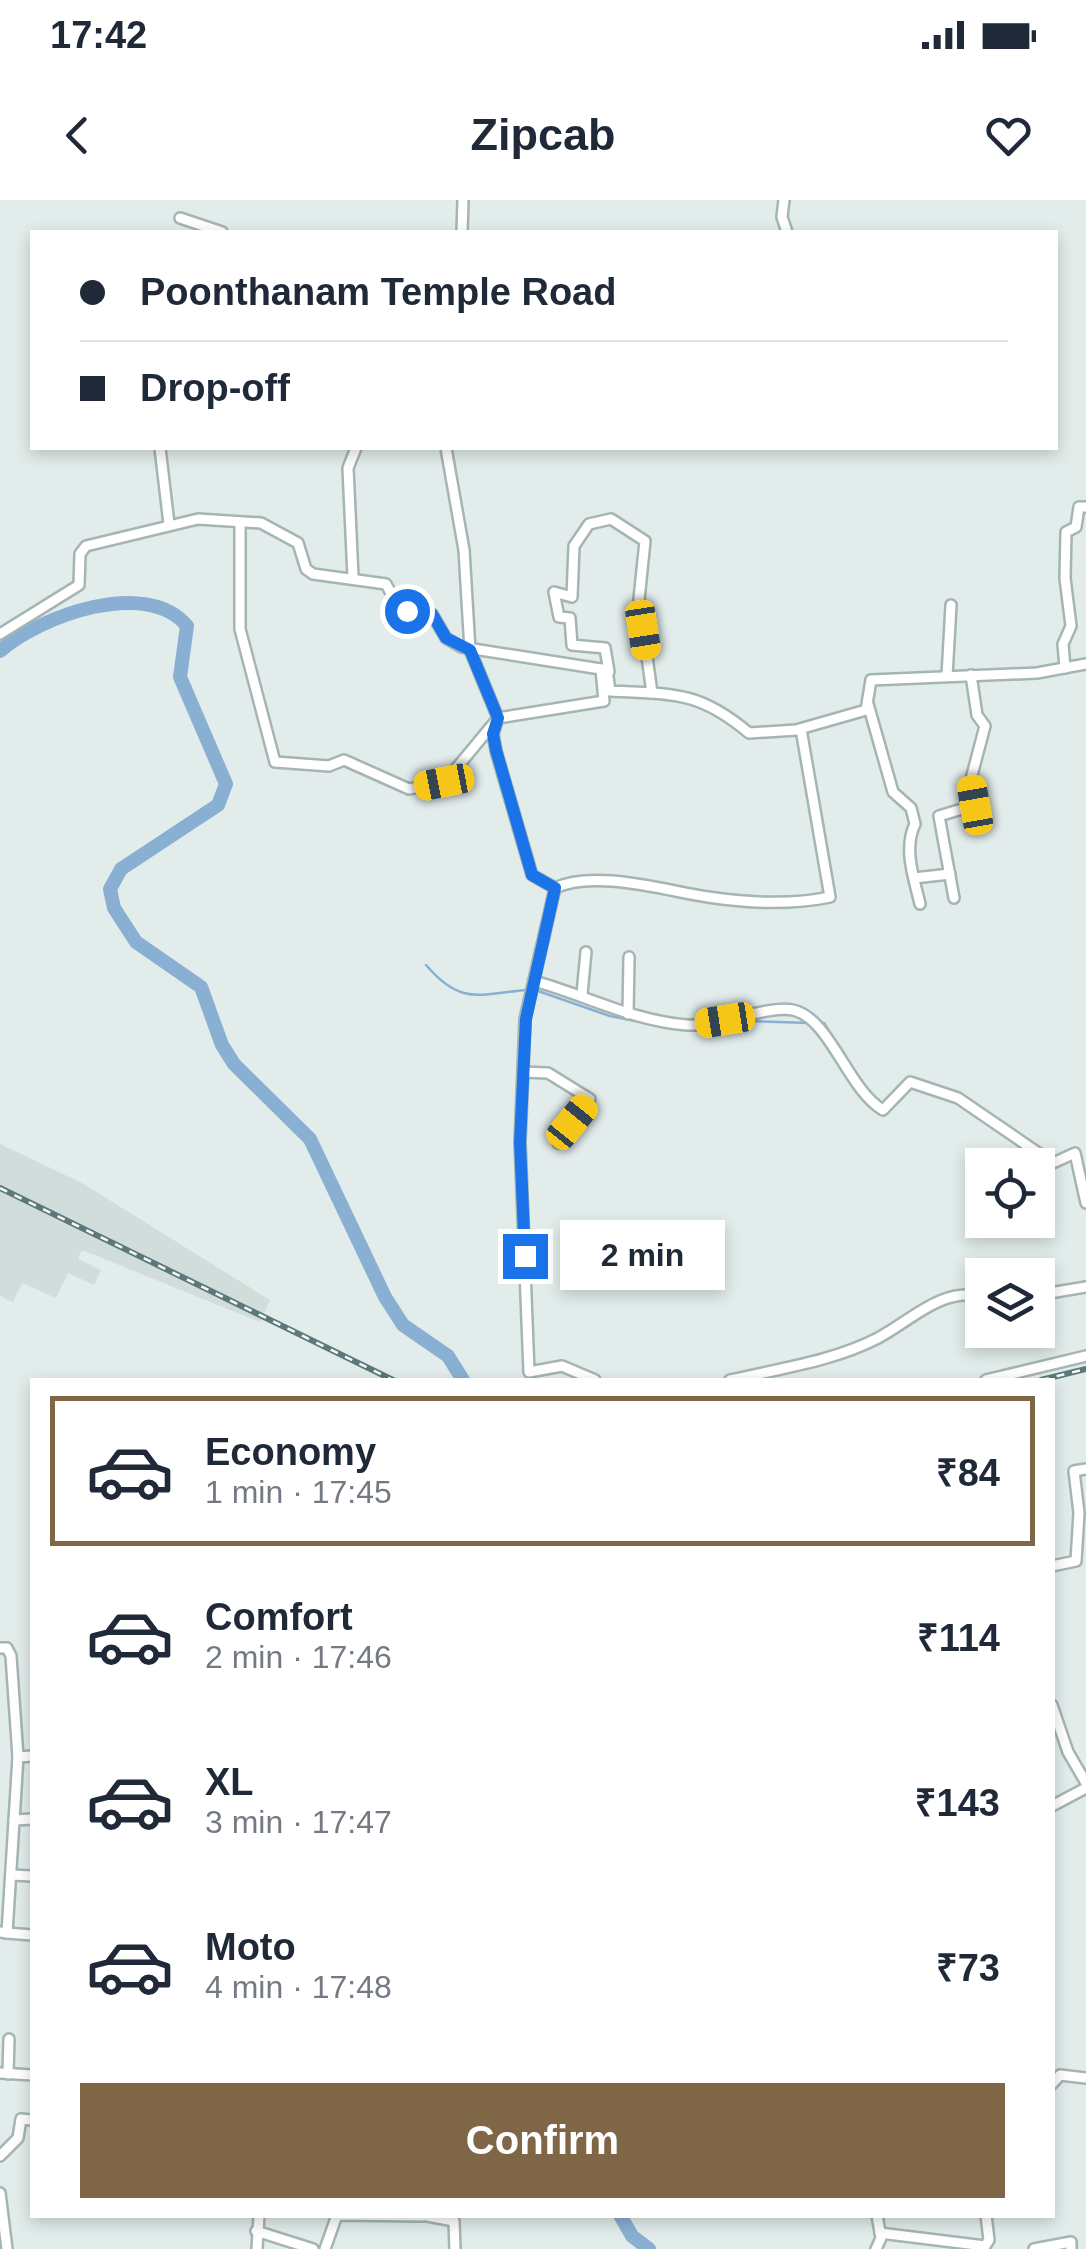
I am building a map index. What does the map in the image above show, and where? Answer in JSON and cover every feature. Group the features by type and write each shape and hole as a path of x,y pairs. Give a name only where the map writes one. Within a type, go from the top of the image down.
{"street":[{"path":"462,230 463,200"},
{"path":"784,200 782,217 786,230"},
{"path":"180,218 216,230"},
{"path":"160,450 168,524"},
{"path":"353,577 348,468 355,450"},
{"path":"446,450 462,530 470,650 498,718 493,734 496,750 532,875 555,888 586,882 649,886 707,897 799,904 830,897 801,729"},
{"path":"1065,668 1064,644 1071,626 1066,532 1076,526 1079,508 1086,507"},
{"path":"0,634 80,585 80,554 86,546 198,518 262,522 298,544 306,569 314,574 386,584 399,608 432,614 446,638 470,650 605,670"},
{"path":"240,522 240,630 275,762 328,766 344,760 409,789 444,782 498,718 604,701 605,648 572,645 570,618 559,617 554,592 572,596 574,546 589,524 611,520 645,541 639,599 652,693"},
{"path":"948,676 950,605"},
{"path":"605,670 610,690 716,705 750,734 801,729 866,710 871,680 1086,664"},
{"path":"954,898 940,816 975,805 971,778 985,726 977,715 971,675"},
{"path":"868,702 893,792 910,808 915,824 909,837 920,904"},
{"path":"914,878 950,874"},
{"path":"555,888 526,1019 523,1072 520,1142 529,1372 562,1366 591,1378"},
{"path":"582,994 586,952"},
{"path":"628,1014 629,956"},
{"path":"534,981 582,994 628,1014 691,1026 793,1010 816,1024 868,1101 883,1110 910,1082 958,1098 1053,1163 1075,1153 1086,1204"},
{"path":"523,1072 548,1073 590,1100 558,1144"},
{"path":"1055,1292 1086,1287"},
{"path":"739,1378 796,1365 878,1338 924,1305 965,1299"},
{"path":"994,1378 1086,1356"},
{"path":"1055,1565 1076,1561 1079,1513 1074,1471 1086,1469"},
{"path":"0,1648 7,1648 11,1656 18,1756 4,1932 30,1935"},
{"path":"1055,1715 1086,1786 1055,1804"},
{"path":"18,1756 30,1756"},
{"path":"14,1820 30,1820"},
{"path":"11,1875 30,1876"},
{"path":"9,2039 4,2073 30,2075"},
{"path":"1055,2081 1060,2076 1086,2078"},
{"path":"0,2156 18,2138 21,2119 30,2120"},
{"path":"0,2193 6,2249"},
{"path":"257,2249 258,2218"},
{"path":"324,2249 336,2218"},
{"path":"438,2218 454,2221 455,2249"},
{"path":"880,2242 984,2248 989,2240 986,2218"},
{"path":"256,2231 314,2249"},
{"path":"1034,2249 1071,2242 1071,2249"}],"shaded area":[{"path":"0,1144 82,1183 270,1300 260,1322 82,1250 78,1259 101,1270 94,1285 68,1273 56,1298 22,1283 13,1302 0,1296"}],"waterway":[{"path":"0,651 40,625 94,607 121,603 147,604 169,612 187,626 180,677 226,784 218,805 121,869 110,889 114,908 136,942 201,987 222,1045 234,1064 310,1139 385,1297 403,1325 448,1356 462,1378"},
{"path":"426,965 461,992 483,995 527,990"},
{"path":"535,990 610,1016 656,1025"},
{"path":"744,1021 810,1023"},
{"path":"818,1023 824,1023 835,1041"},
{"path":"622,2218 632,2236 649,2249"}],"railway":[{"path":"0,1188 389,1378"},
{"path":"1049,1378 1086,1369"}],"route":[{"path":"407,611 432,614 446,638 470,650 486,698 498,718 493,734 496,750 532,875 555,888 526,1019 520,1142 525,1256"}]}
